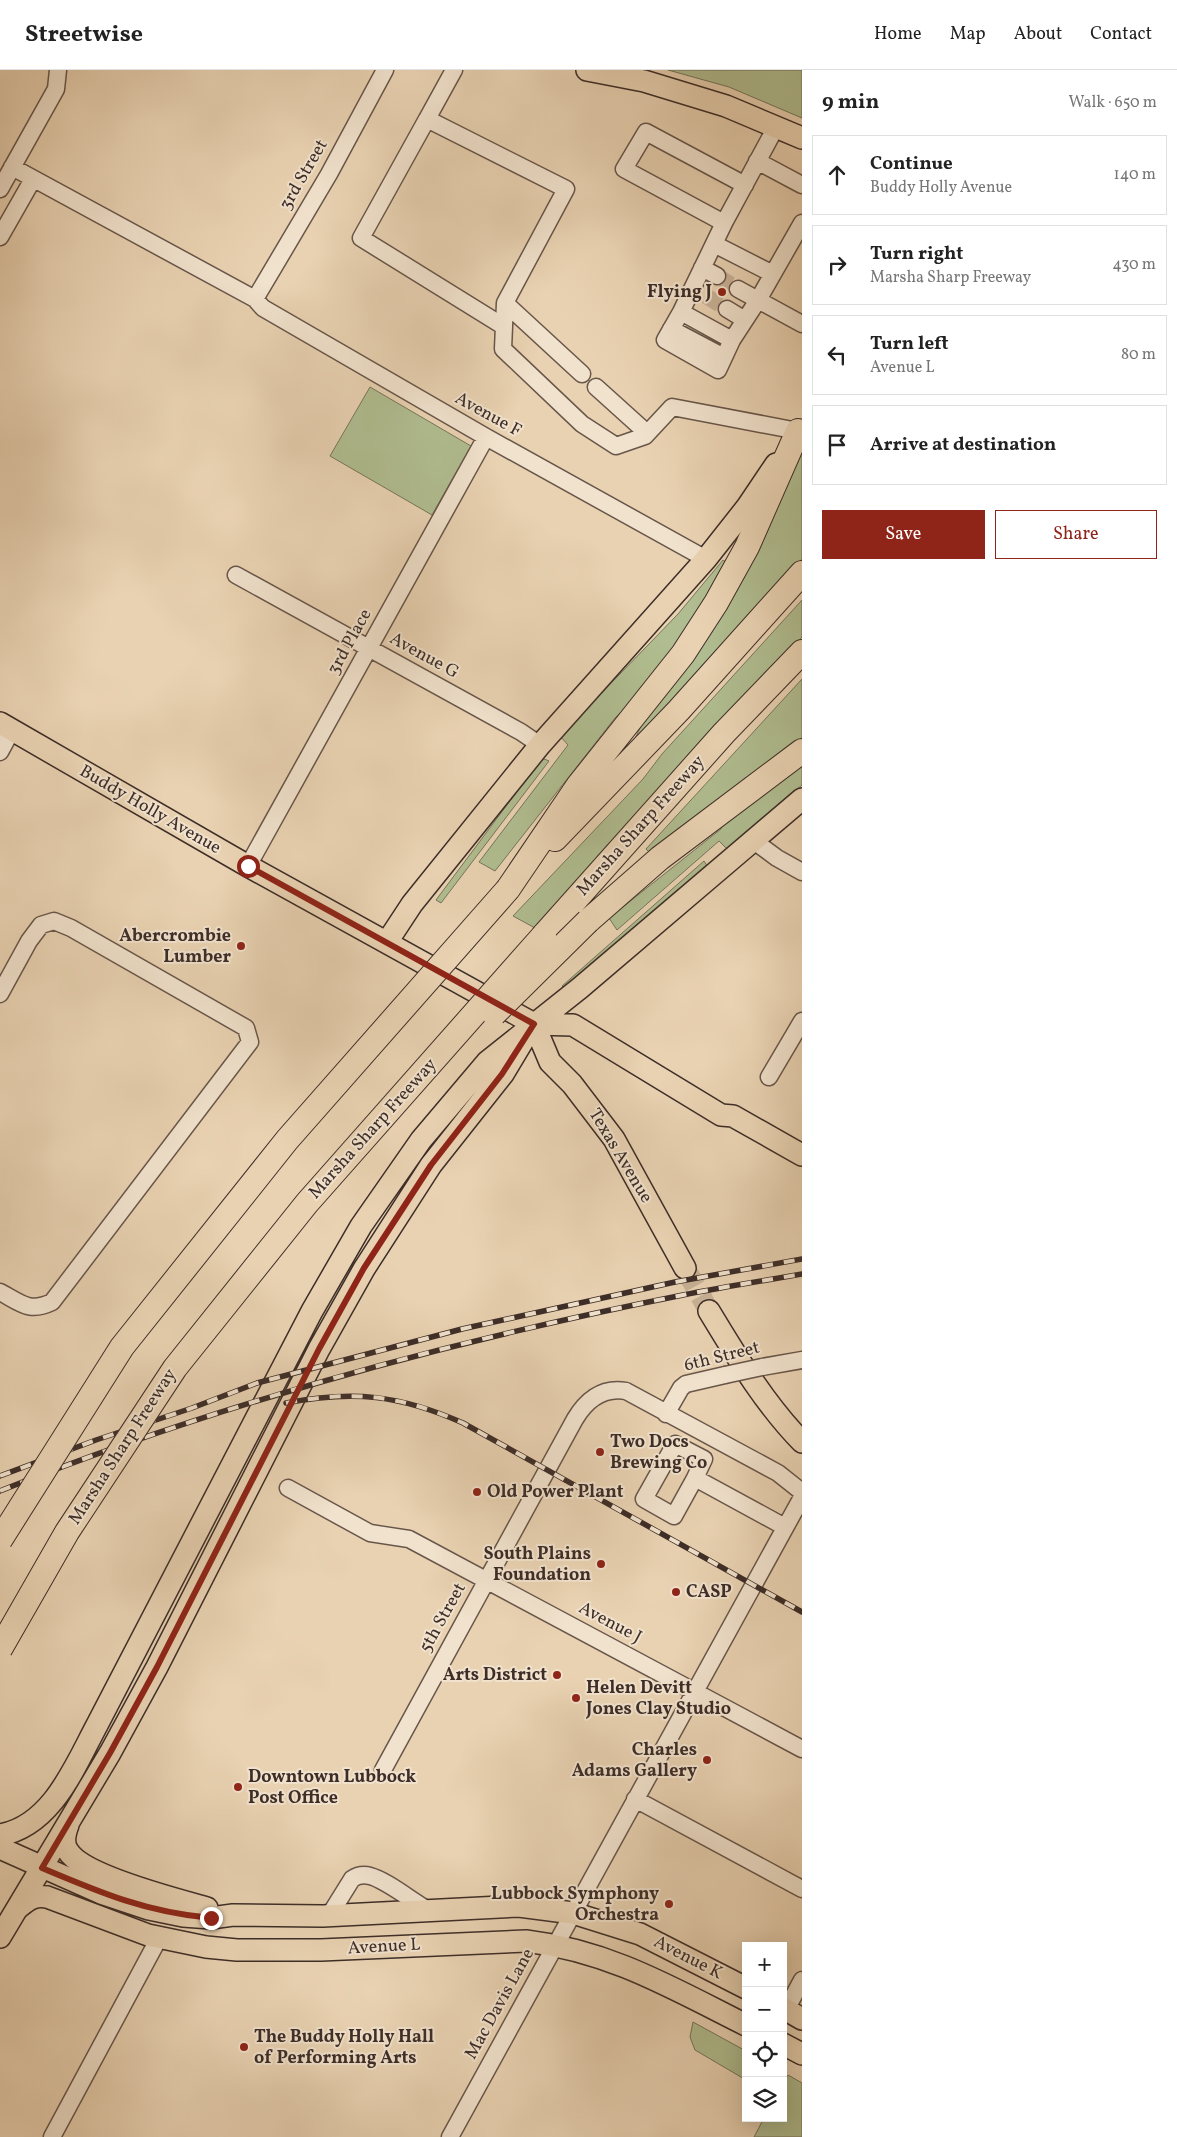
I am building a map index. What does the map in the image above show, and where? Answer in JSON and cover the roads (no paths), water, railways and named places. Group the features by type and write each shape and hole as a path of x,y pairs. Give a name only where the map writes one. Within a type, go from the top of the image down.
{"highway":[{"path":"508,888 578,786 683,654 716,603 747,547 800,427"},
{"path":"0,1509 82,1391 122,1347 287,1140 508,888 680,710 802,573"},
{"name":"Marsha Sharp Freeway","path":"0,1649 67,1532 175,1368 307,1203 724,733 802,652"},
{"path":"348,1157 588,921 660,858 802,751"},
{"path":"0,1540 122,1347"}],"main road":[{"path":"587,70 644,81 726,106 802,138"},
{"path":"387,942 412,904 540,745 706,559 747,507 800,427"},
{"name":"Buddy Holly Avenue","path":"6,726 248,866 534,1024 573,1025 722,1115 729,1125 802,1167"},
{"path":"0,1834 26,1827 38,1817 61,1788 97,1725 312,1311 366,1219 421,1140 486,1062 580,988 802,799"},
{"path":"0,1937 110,1753 157,1667 302,1382 364,1268 416,1187 502,1074 534,1024"},
{"name":"Texas Avenue","path":"534,1024 550,1062 572,1084 614,1139 686,1268"},
{"name":"Buddy Holly Avenue","path":"722,1115 733,1116 802,1155"},
{"path":"709,1310 750,1378 802,1442"},
{"path":"69,1822 65,1834 65,1843 68,1851 74,1858 84,1864 152,1892 233,1915"},
{"name":"Avenue L","path":"0,1848 102,1893 149,1909 175,1914 211,1918 233,1915 273,1917 329,1916 519,1906 573,1914"},
{"name":"Avenue L","path":"18,1908 31,1897 38,1895 120,1926 159,1938 206,1948 268,1952 526,1941 556,1945 596,1956 652,1976 742,2023"},
{"name":"Avenue K","path":"573,1914 640,1934 744,1987"},
{"path":"787,2046 802,2054"}],"street":[{"path":"0,189 56,89 58,70"},
{"name":"3rd Street","path":"255,299 329,174 385,70"},
{"path":"454,70 361,238 502,326"},
{"path":"427,119 566,189 505,304 502,326 503,349 582,424 616,446 645,436 672,407 800,427"},
{"path":"776,127 702,268 699,292 680,312 665,340 718,370 732,340 758,300 802,223"},
{"path":"724,223 624,169 646,132 745,185"},
{"path":"757,161 802,185"},
{"name":"Avenue F","path":"12,167 255,299 262,308 486,437 706,559"},
{"path":"0,237 33,179"},
{"path":"714,244 773,274"},
{"path":"702,268 717,276"},
{"path":"738,289 802,324"},
{"path":"505,304 582,374"},
{"path":"727,309 745,320"},
{"path":"680,312 732,340"},
{"path":"596,387 647,434"},
{"name":"3rd Place","path":"248,866 486,437"},
{"name":"Avenue G","path":"236,574 521,732 540,745"},
{"path":"0,752 6,726"},
{"path":"754,841 777,858 802,872"},
{"path":"0,1292 25,1305 39,1308 52,1302 250,1042 246,1028 70,928 54,921 41,925 2,985"},
{"path":"769,1077 802,1021"},
{"name":"6th Street","path":"666,1414 681,1388 686,1384 802,1360"},
{"name":"5th Street","path":"383,1770 575,1419 589,1400 606,1390 626,1391 666,1414"},
{"path":"666,1414 778,1473 802,1492"},
{"path":"704,1459 675,1444 644,1499 674,1516 695,1478 714,1439"},
{"path":"695,1478 785,1527"},
{"name":"Avenue J","path":"288,1488 370,1533 409,1539 802,1749"},
{"name":"Mac Davis Lane","path":"450,2137 802,1497"},
{"path":"635,1799 802,1889"},
{"path":"329,1916 352,1879 357,1875 374,1877 428,1910"},
{"path":"52,2137 159,1938"},
{"path":"790,2012 802,1980"}],"tunnel":[{"path":"717,276 738,289"},
{"path":"706,296 727,309"},
{"path":"685,1268 709,1311"}],"railway":[{"path":"0,1476 257,1383 462,1329 675,1282 802,1259"},
{"path":"0,1491 83,1459 167,1430 337,1377 423,1354 596,1313 698,1292 802,1274"},
{"path":"286,1403 333,1397 355,1396 376,1398 418,1406 463,1423 802,1612"}],"place":[{"name":"Flying J","path":"722,292"},
{"name":"Abercrombie Lumber","path":"241,946"},
{"name":"Two Docs Brewing Co","path":"600,1452"},
{"name":"Old Power Plant","path":"477,1492"},
{"name":"South Plains Foundation","path":"601,1564"},
{"name":"CASP","path":"676,1592"},
{"name":"Arts District","path":"557,1675"},
{"name":"Helen Devitt Jones Clay Studio","path":"576,1698"},
{"name":"Charles Adams Gallery","path":"707,1760"},
{"name":"Downtown Lubbock Post Office","path":"238,1787"},
{"name":"Lubbock Symphony Orchestra","path":"669,1904"},
{"name":"The Buddy Holly Hall of Performing Arts","path":"244,2047"}]}
